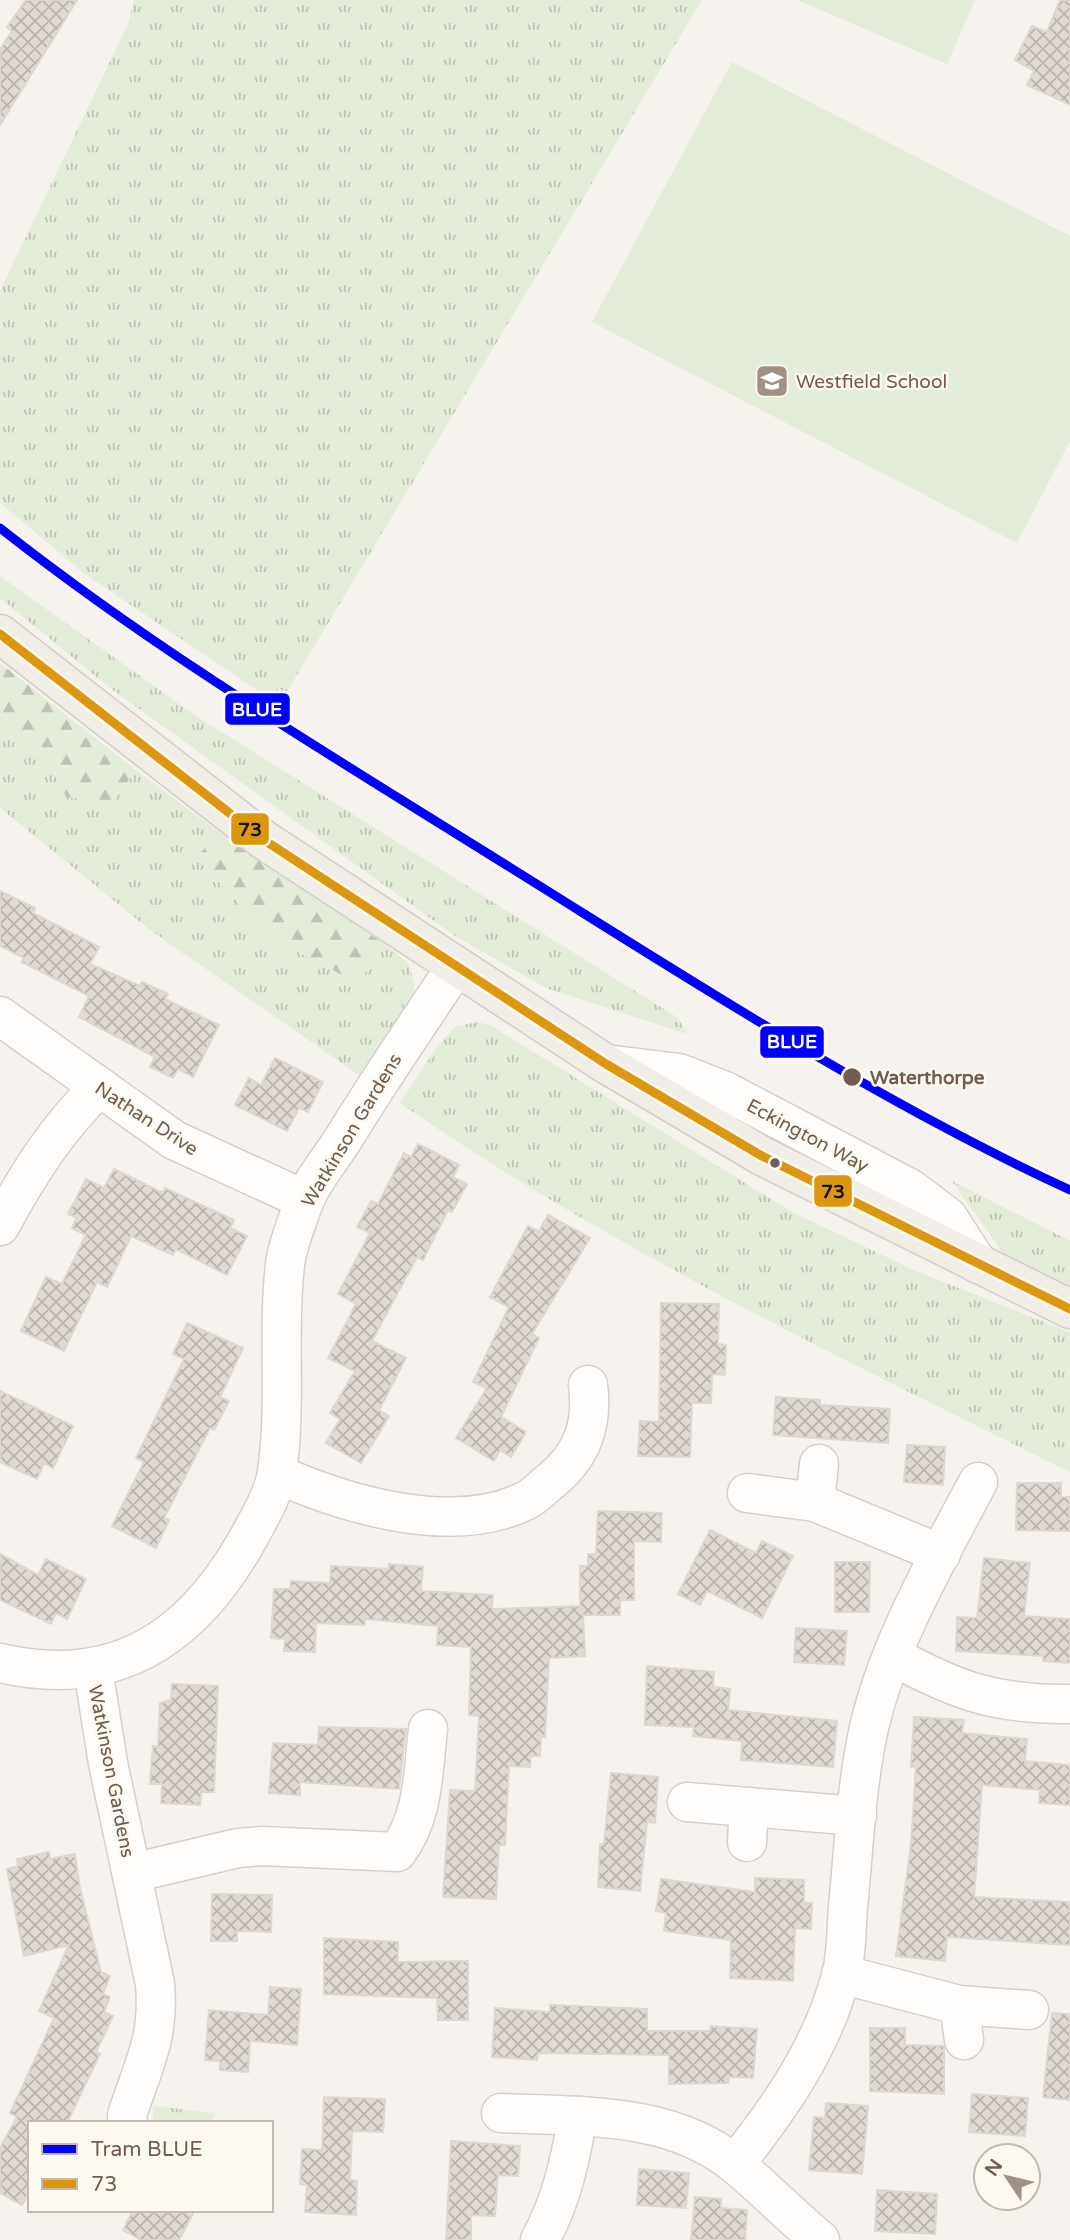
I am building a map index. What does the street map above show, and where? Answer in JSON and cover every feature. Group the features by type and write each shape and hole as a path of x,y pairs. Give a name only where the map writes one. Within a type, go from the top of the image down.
{"main road":[{"name":"Eckington Way","path":"0,634 264,840 455,968 606,1064 762,1156 1070,1309"}],"street":[{"name":"Watkinson Gardens","path":"0,1663 69,1672 93,1669 129,1657 165,1637 202,1608 240,1552 277,1474 285,1263 305,1200 381,1077 455,968"},
{"name":"Nathan Drive","path":"0,1016 174,1140 305,1200"},
{"path":"0,1226 23,1183 82,1104 100,1087"},
{"path":"277,1474 328,1496 380,1508 447,1517 490,1513 528,1499 561,1472 581,1445 592,1415 588,1385"},
{"path":"815,1502 819,1464"},
{"path":"735,2164 775,2115 820,2035 841,1974 857,1816 869,1730 894,1656 941,1553 978,1482"},
{"path":"747,1493 815,1502 941,1553"},
{"path":"894,1656 940,1681 1004,1702 1070,1704"},
{"name":"Watkinson Gardens","path":"93,1669 107,1763 155,1983 158,2015 154,2039 127,2115 128,2121"},
{"name":"Watkinson Gardens","path":"132,1874 238,1848 262,1846 397,1852 411,1834 417,1814 428,1729"},
{"path":"687,1802 748,1825 857,1816"},
{"path":"841,1974 962,2023 1029,2010"},
{"path":"501,2113 641,2121 698,2140 735,2164 820,2240"},
{"path":"540,2240 558,2204 568,2172 578,2116"}],"green space":[{"path":"134,0 702,0 279,705 85,574 0,503 0,291 128,24"},
{"path":"797,0 975,0 947,64"},
{"path":"732,62 1070,236 1070,441 1017,543 592,322"},
{"path":"0,576 196,716 678,1018 687,1034 546,988 455,936 110,688 0,598"},
{"path":"0,663 136,770 113,801 66,797 40,743 0,722"},
{"path":"0,722 40,743 66,797 113,801 136,770 221,834 195,857 357,983 386,945 408,963 414,982 415,1005 366,1080 150,930 0,808"},
{"path":"221,834 386,945 358,983 272,939 195,857"},
{"path":"478,1022 492,1026 790,1211 918,1272 1070,1332 1070,1472 813,1344 644,1254 479,1156 400,1103 437,1047 456,1026"},
{"path":"952,1181 1070,1241 1070,1289 1008,1260"},
{"path":"153,2106 215,2113 213,2121 153,2121"}],"building":[{"path":"26,0 77,0 0,125 0,49 12,31 7,27"},
{"path":"1060,0 1070,0 1070,105 1027,85 1034,71 1015,60 1032,26 1047,32"},
{"path":"0,891 35,908 33,913 99,947 90,964 140,986 142,982 168,994 165,999 219,1025 193,1077 178,1069 173,1078 150,1067 155,1057 79,1017 89,996 22,962 24,958 0,946"},
{"path":"275,1058 323,1082 308,1112 299,1108 287,1131 235,1105 249,1078 261,1085"},
{"path":"418,1144 459,1165 453,1177 467,1184 452,1212 448,1210 423,1260 417,1257 372,1341 406,1358 379,1410 389,1416 361,1463 326,1443 340,1419 330,1413 355,1371 328,1358 356,1304 338,1294 370,1233 357,1227 371,1201 378,1204 404,1153 411,1157"},
{"path":"114,1169 163,1193 165,1188 234,1220 230,1228 247,1236 227,1275 176,1249 173,1255 131,1236 107,1287 97,1282 64,1351 21,1331 46,1277 62,1284 86,1235 72,1228 77,1218 68,1214 86,1179 104,1188"},
{"path":"548,1215 590,1238 532,1334 539,1338 501,1417 526,1432 511,1457 500,1450 494,1461 456,1438 487,1388 473,1382 509,1307 490,1297 528,1226 539,1231"},
{"path":"661,1303 719,1304 718,1344 726,1345 725,1375 712,1374 711,1403 692,1403 690,1457 638,1456 640,1421 659,1422"},
{"path":"187,1323 243,1348 220,1397 229,1401 214,1430 210,1428 164,1518 169,1520 156,1548 112,1526 144,1462 136,1458 184,1359 173,1354"},
{"path":"0,1391 73,1426 53,1468 44,1463 37,1479 0,1462"},
{"path":"776,1397 820,1400 820,1405 890,1409 888,1443 773,1435"},
{"path":"907,1445 945,1447 943,1485 904,1482"},
{"path":"1017,1483 1061,1483 1061,1497 1070,1497 1070,1531 1016,1530"},
{"path":"598,1511 662,1513 661,1542 634,1541 634,1600 620,1600 620,1615 583,1615 585,1656 549,1658 545,1737 541,1737 540,1756 531,1756 530,1767 509,1766 505,1845 499,1845 496,1899 443,1897 450,1790 475,1791 479,1716 469,1715 471,1647 437,1645 438,1626 365,1619 365,1625 316,1623 315,1652 284,1651 285,1639 271,1638 274,1589 290,1589 291,1581 330,1583 331,1566 389,1569 389,1564 423,1567 421,1591 493,1595 492,1609 580,1606 580,1566 588,1566 588,1554 596,1554"},
{"path":"710,1530 756,1553 762,1541 793,1556 762,1618 707,1591 700,1605 678,1594"},
{"path":"0,1554 38,1575 46,1559 86,1579 67,1619 56,1613 51,1624 0,1600"},
{"path":"984,1558 1030,1563 1024,1616 1070,1619 1070,1663 1043,1661 1043,1656 956,1651 957,1617 977,1618"},
{"path":"835,1562 870,1562 869,1612 835,1612"},
{"path":"796,1628 847,1631 844,1665 794,1662"},
{"path":"647,1666 714,1672 713,1687 730,1689 728,1710 837,1721 833,1767 741,1760 742,1741 693,1736 694,1727 645,1725"},
{"path":"172,1684 218,1686 214,1792 201,1792 200,1805 161,1803 162,1784 150,1784 153,1746 158,1747 160,1703 171,1700"},
{"path":"914,1717 964,1720 962,1733 1027,1739 1025,1761 1070,1765 1070,1805 1039,1803 1040,1790 982,1785 974,1897 1070,1902 1070,1945 947,1937 945,1961 896,1956 911,1844 916,1767 911,1767"},
{"path":"319,1727 406,1729 399,1789 300,1782 300,1795 269,1793 273,1743 318,1745"},
{"path":"611,1773 658,1777 655,1823 647,1822 640,1891 598,1887 600,1844 604,1844"},
{"path":"49,1852 50,1859 75,1854 80,1888 101,1972 110,1976 103,1994 110,1997 104,2012 113,2016 96,2052 100,2054 68,2121 28,2121 28,2194 22,2205 0,2193 0,2148 17,2117 10,2113 54,2018 39,2011 69,1945 24,1956 7,1869 18,1866 17,1859"},
{"path":"755,1878 804,1880 804,1903 812,1903 811,1929 795,1928 793,1981 730,1978 731,1940 664,1931 666,1913 656,1911 661,1879 755,1892"},
{"path":"212,1894 272,1895 271,1932 237,1931 237,1941 211,1941"},
{"path":"324,1938 398,1942 398,1962 468,1961 468,2020 438,2020 437,1998 324,1994"},
{"path":"270,1987 301,1989 297,2045 250,2041 248,2072 220,2070 220,2061 205,2060 209,2010 268,2015"},
{"path":"550,2005 647,2009 647,2031 710,2031 711,2026 757,2029 753,2078 729,2077 728,2083 669,2084 669,2055 538,2053 537,2060 492,2057 495,2008 550,2012"},
{"path":"1052,2013 1070,2014 1070,2100 1043,2097"},
{"path":"870,2028 905,2028 905,2045 944,2046 944,2094 870,2091"},
{"path":"972,2094 1028,2098 1025,2136 969,2132"},
{"path":"324,2097 385,2099 383,2132 352,2131 350,2180 357,2181 356,2215 305,2212 307,2185 300,2184 302,2149 322,2150"},
{"path":"826,2103 868,2106 862,2174 809,2170 814,2117 825,2118"},
{"path":"451,2141 520,2146 518,2176 498,2175 495,2216 471,2215 471,2240 446,2240"},
{"path":"639,2169 689,2173 686,2208 637,2205"},
{"path":"877,2190 937,2194 935,2234 875,2231"},
{"path":"695,2197 721,2199 721,2208 747,2210 745,2240 691,2240"},
{"path":"132,2212 194,2212 179,2240 141,2240 123,2230"}],"tram line":[{"name":"BLUE","path":"0,528 61,575 187,663 648,954 855,1078 997,1155 1070,1190"}],"transit line":[{"name":"73","path":"0,634 264,840 606,1064 762,1156 1070,1309"}],"place":[{"name":"Westfield School","path":"772,381"},
{"name":"Waterthorpe","path":"852,1077"}]}
